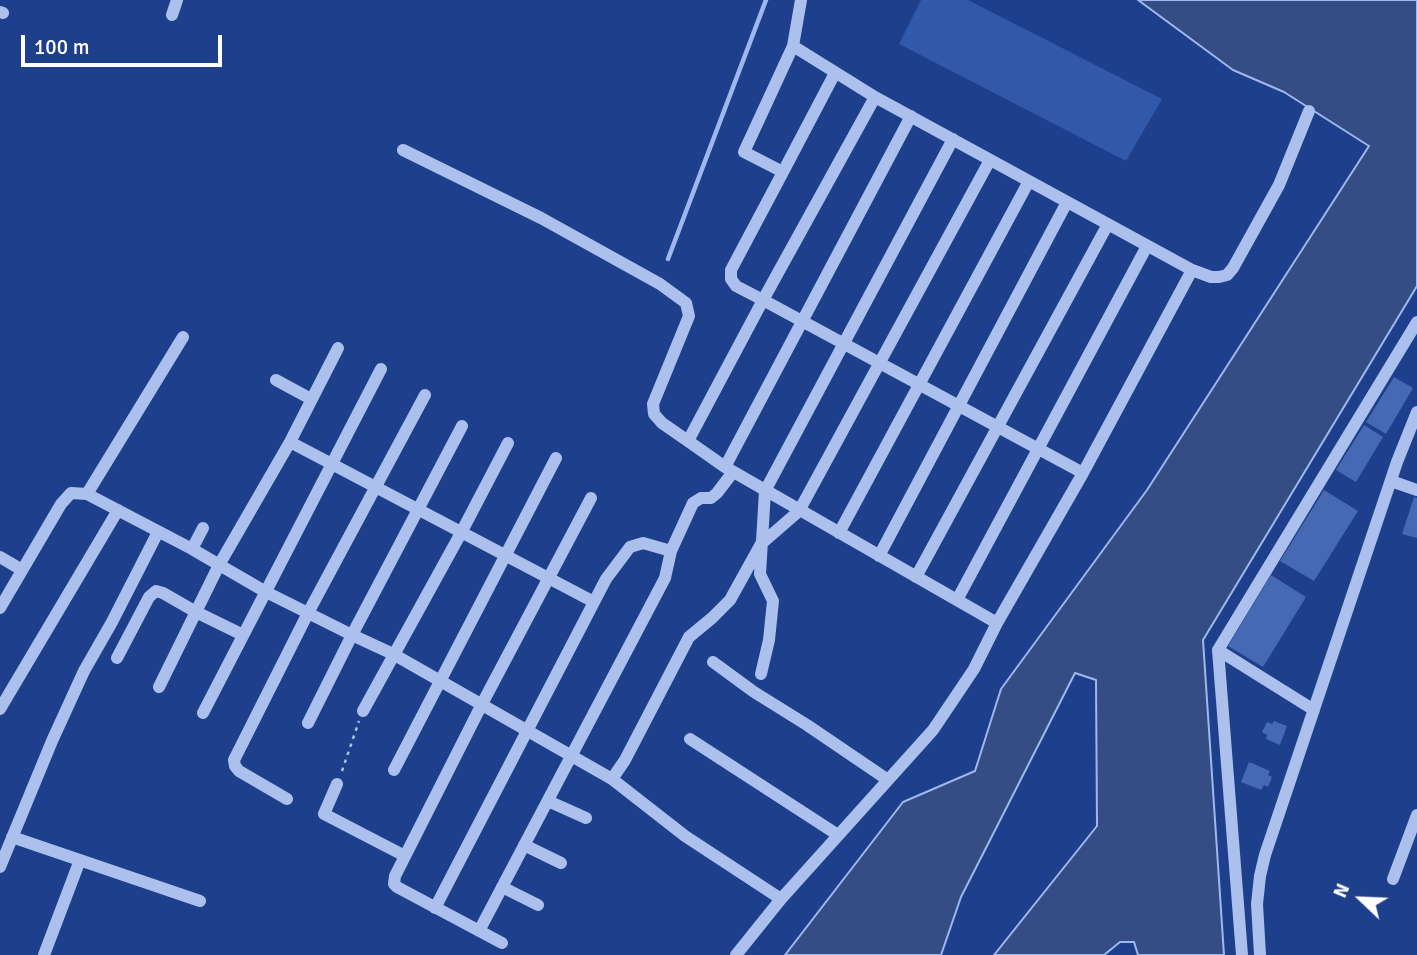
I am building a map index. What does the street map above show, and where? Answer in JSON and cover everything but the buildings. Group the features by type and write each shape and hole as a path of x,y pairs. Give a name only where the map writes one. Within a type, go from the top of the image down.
{"street":[{"path":"172,15 177,0"},
{"path":"783,172 744,152 793,46 801,0"},
{"path":"793,46 875,97 1147,246 1211,277 1227,275 1233,268 1279,185 1309,111"},
{"path":"835,73 731,270 731,279 736,286 1083,473"},
{"path":"688,441 875,97"},
{"path":"479,931 665,578 671,551 693,503 718,494 802,322 911,116"},
{"path":"761,674 769,640 773,600 760,574 765,491 953,139"},
{"path":"403,150 541,218 660,284 686,303 689,316 653,404 654,414 662,423 765,491 997,623"},
{"path":"612,779 625,760 689,637 730,600 761,544 799,511 990,160"},
{"path":"839,533 1029,181"},
{"path":"879,556 1067,202"},
{"path":"916,577 1108,224"},
{"path":"957,600 1147,246"},
{"path":"736,955 781,899 933,730 974,668 1192,270"},
{"path":"1242,955 1218,650 1417,322"},
{"path":"87,494 183,337"},
{"path":"159,687 219,565 290,442 338,348"},
{"path":"203,713 381,369"},
{"path":"276,380 312,399"},
{"path":"287,799 239,771 234,760 308,613 425,395"},
{"path":"1260,955 1257,904 1260,876 1277,818 1391,481 1417,412"},
{"path":"308,723 462,426"},
{"path":"290,442 594,602"},
{"path":"363,711 508,443"},
{"path":"394,770 556,458"},
{"path":"1391,481 1417,490"},
{"path":"0,608 61,503 71,493 87,494 192,549 265,592 393,654 612,779 685,836 781,899"},
{"path":"502,943 397,887 394,884 394,876 591,498"},
{"path":"0,709 118,510"},
{"path":"192,549 203,527"},
{"path":"0,867 78,682 113,622 158,532"},
{"path":"435,908 606,579 630,547 643,543 671,551"},
{"path":"0,557 22,570"},
{"path":"117,658 149,597 156,591 243,635"},
{"path":"113,622 132,631"},
{"path":"1218,650 1314,710"},
{"path":"713,662 888,780"},
{"path":"690,739 838,835"},
{"path":"337,784 324,814 405,856"},
{"path":"548,801 586,818"},
{"path":"1393,879 1417,815"},
{"path":"12,837 200,901"},
{"path":"524,845 561,863"},
{"path":"44,955 80,860"},
{"path":"502,887 538,905"}],"path":[{"path":"337,784 363,711"}],"shaded area":[{"path":"921,0 968,0 1162,99 1126,161 899,44"},
{"path":"1138,0 1417,0 1417,286 1203,640 1224,955 1138,955 1134,942 1120,942 1104,955 994,955 1097,826 1096,680 1075,673 961,897 941,955 785,955 903,802 975,771 1001,689 1147,490 1369,146 1284,92 1233,70"}],"waterway":[{"path":"668,259 766,0"}]}
